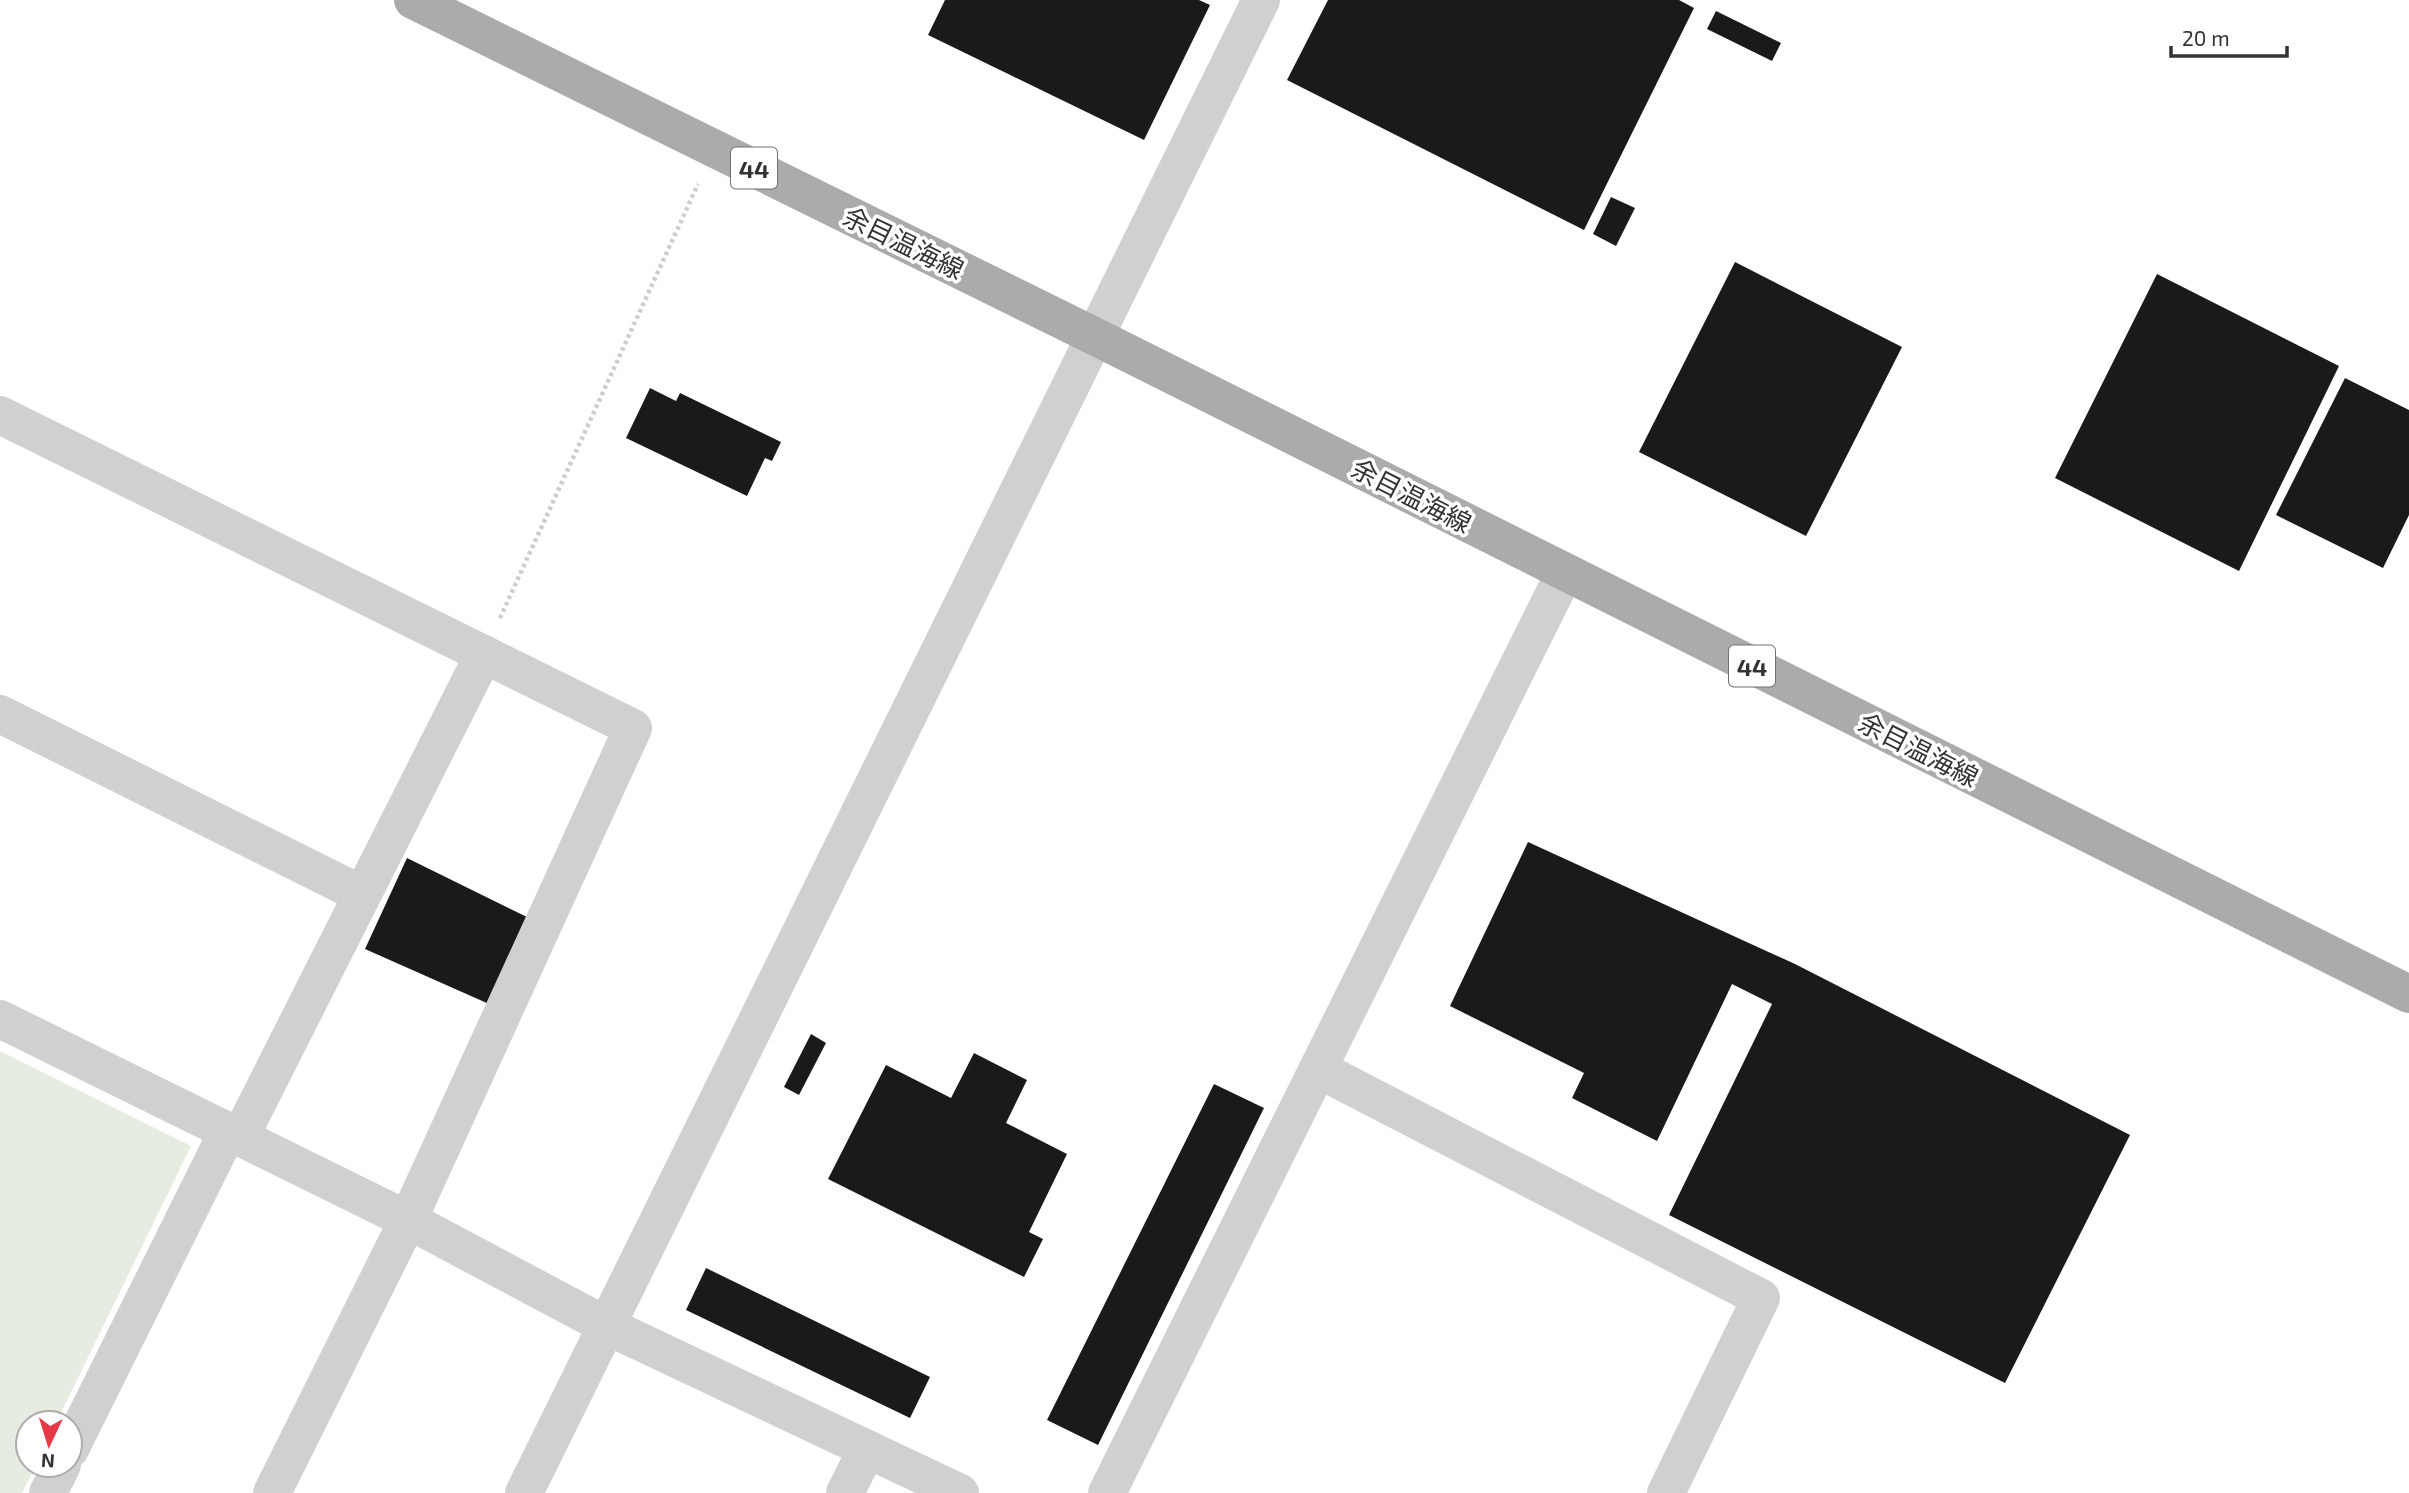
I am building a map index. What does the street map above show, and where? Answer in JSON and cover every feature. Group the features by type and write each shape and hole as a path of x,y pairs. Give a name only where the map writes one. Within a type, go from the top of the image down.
{"main road":[{"name":"余目温海線","path":"413,0 1096,337 2409,994"}],"street":[{"path":"524,1493 1261,0"},
{"path":"0,415 633,728 408,1220 272,1493"},
{"path":"1107,1493 1565,572"},
{"path":"84,1422 484,654"},
{"path":"0,714 361,894"},
{"path":"0,1019 408,1220 607,1326 960,1493"},
{"path":"1318,1069 1761,1298 1666,1493"},
{"path":"845,1493 867,1449"}],"path":[{"path":"484,654 714,148"}],"shaded area":[{"path":"0,1051 191,1146 63,1409 14,1409 14,1479 29,1479 22,1493 0,1493"}],"building":[{"path":"945,0 1199,0 1210,5 1144,140 928,35"},
{"path":"1328,0 1679,0 1694,8 1584,230 1287,80"},
{"path":"1716,11 1781,43 1772,61 1707,29"},
{"path":"1611,197 1635,208 1616,246 1593,234"},
{"path":"1735,262 1902,347 1806,536 1639,452"},
{"path":"2157,274 2339,366 2239,571 2055,478"},
{"path":"2345,378 2409,410 2409,515 2383,568 2276,515"},
{"path":"650,388 676,401 680,393 781,442 772,461 765,458 747,496 626,438"},
{"path":"1528,842 1795,964 2130,1135 2005,1383 1669,1215 1772,1004 1732,984 1657,1141 1572,1098 1584,1073 1450,1006"},
{"path":"407,858 529,918 489,1004 365,949"},
{"path":"811,1034 826,1043 799,1095 784,1087"},
{"path":"974,1053 1027,1080 1006,1123 1067,1154 1029,1232 1043,1239 1024,1277 828,1179 886,1065 951,1098"},
{"path":"1214,1084 1264,1108 1098,1445 1047,1420"},
{"path":"706,1268 930,1377 910,1418 686,1310"}]}
